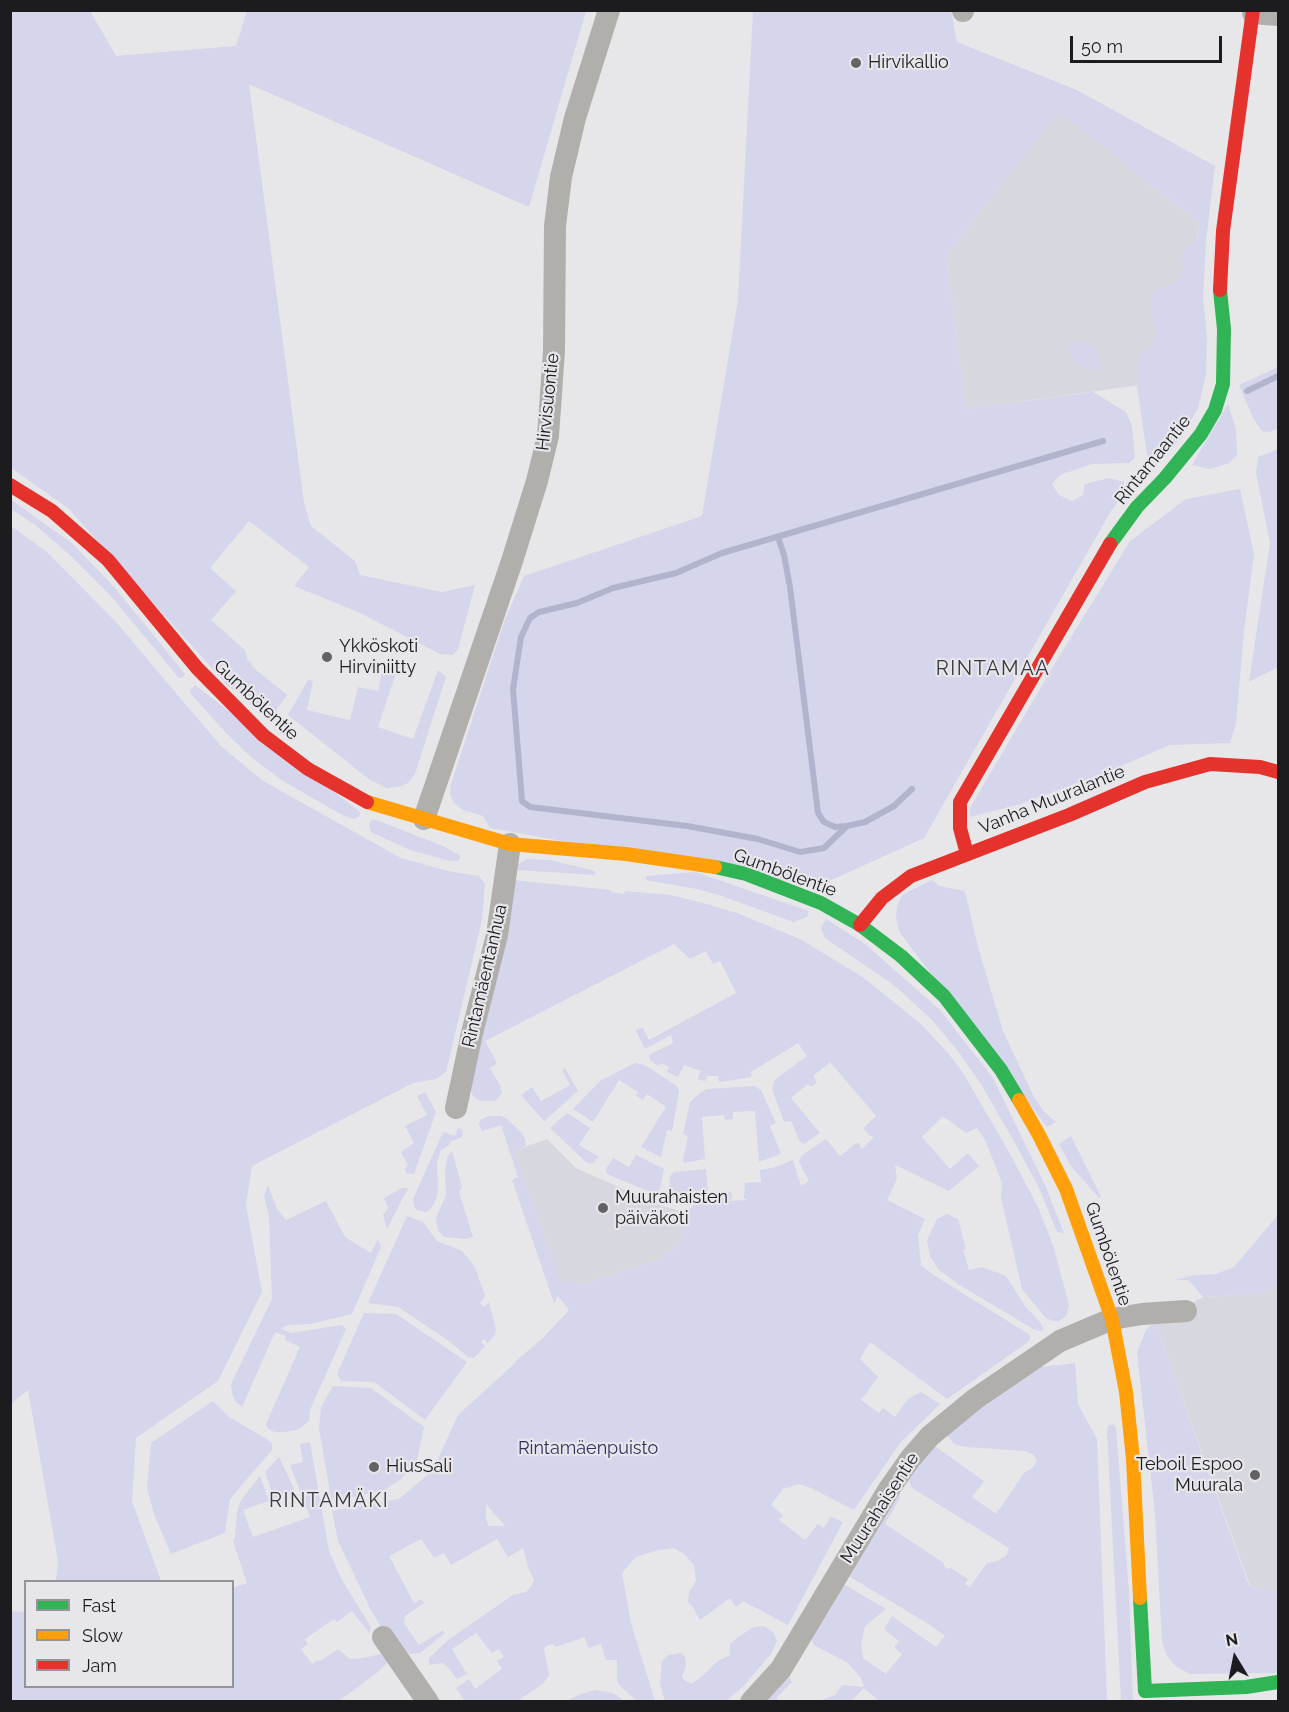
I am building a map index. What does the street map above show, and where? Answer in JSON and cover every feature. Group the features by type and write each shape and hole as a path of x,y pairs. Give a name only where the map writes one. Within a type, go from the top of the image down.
{"main road":[{"name":"Rintamaantie","path":"967,854 960,828 960,802 1083,588 1119,530 1201,434 1215,410 1223,384 1224,329 1220,285 1223,231 1253,12"},
{"name":"Gumbölentie","path":"10,485 52,511 108,560 196,668 263,735 308,769 371,804 510,844 626,854 696,863 746,874 821,903 860,925 901,956 944,996 1001,1070 1039,1135 1066,1189 1112,1319 1126,1392 1133,1459 1145,1690 1246,1687 1278,1682"},
{"name":"Vanha Muuralantie","path":"860,925 882,898 911,876 1076,812 1145,782 1210,764 1260,767 1278,772"}],"street":[{"name":"Hirvisuontie","path":"424,819 543,460 548,436 554,351 555,226 561,177 575,118 609,10"},
{"path":"1253,12 1278,15"},
{"name":"Rintamäentanhua","path":"456,1108 496,935 510,844"},
{"name":"Muurahaisentie","path":"751,1701 781,1670 889,1490 910,1459 930,1436 975,1399 1060,1341 1112,1319 1186,1311"},
{"path":"383,1637 428,1701"}],"shaded area":[{"path":"1059,111 1199,223 1189,298 1148,384 966,409 946,256"},
{"name":"Muurahaisten päiväkoti","path":"547,1139 576,1168 659,1205 685,1212 680,1242 659,1260 586,1284 560,1281 514,1151"},
{"path":"1278,1285 1278,1590 1264,1590 1250,1586 1155,1322 1203,1297 1258,1294"}],"green space":[{"path":"11,11 90,11 116,56 236,46 247,11 586,11 529,207 249,84 304,503 311,526 355,561 360,575 442,592 475,585 458,649 453,655 440,654 358,612 294,586 309,567 249,521 210,568 236,591 211,620 245,650 247,659 254,668 287,695 272,716 228,686 68,508 11,468"},
{"path":"753,11 951,11 957,42 1077,90 1215,166 1206,241 1203,298 1207,338 1206,375 1198,408 1180,439 1156,466 1150,466 1148,461 1137,386 1139,357 1155,342 1156,331 1151,307 1153,294 1179,278 1183,271 1182,254 1198,237 1199,223 1059,112 946,256 966,409 1093,392 1126,412 1132,426 1135,458 1129,463 1092,464 1060,475 1052,484 1059,495 1072,501 1083,495 1085,484 1109,478 1124,482 1123,495 1111,511 924,838 836,878 812,886 490,828 483,816 463,810 454,803 450,794 451,784 504,622 524,576 702,516 738,300"},
{"path":"1072,341 1082,341 1094,348 1102,362 1099,369 1085,370 1076,362 1070,353 1069,345"},
{"path":"1278,367 1278,428 1270,432 1262,431 1253,418 1239,385"},
{"path":"1228,404 1236,430 1237,455 1229,463 1210,469 1192,465"},
{"path":"1278,449 1278,667 1249,682 1270,543 1256,473 1258,457"},
{"path":"1240,489 1254,554 1244,631 1236,724 1230,743 1170,745 1021,804 970,817 970,808 1130,541 1186,499"},
{"path":"10,499 73,544 115,588 185,674 182,678 179,678 110,595 72,557 34,524 11,509"},
{"path":"11,526 47,552 115,621 220,745 263,781 401,858 448,871 479,876 485,884 482,920 446,1072 436,1079 413,1083 252,1166 246,1205 262,1292 218,1381 136,1438 132,1501 161,1580 56,1580 58,1561 28,1390 11,1404"},
{"path":"383,667 397,670 378,727 413,739 438,670 446,677 415,774 408,783 387,788 370,780 288,715 308,680 313,681 307,710 350,720 358,687 378,691"},
{"path":"195,685 360,812 359,817 354,819 344,816 283,781 252,758 191,694 190,690"},
{"path":"374,819 443,846 459,855 460,858 458,861 450,861 410,850 371,832 369,825"},
{"path":"527,859 550,860 595,871 595,875 518,870 517,865"},
{"path":"695,872 809,911 807,917 793,922 722,896 646,880 646,876"},
{"name":"Rintamäenpuisto","path":"513,880 611,890 611,892 624,894 625,891 670,895 703,903 737,913 802,940 864,978 922,1025 963,1073 1038,1207 1053,1245 1069,1305 1066,1316 1059,1321 1052,1321 1045,1317 1022,1289 1001,1198 1002,1183 986,1142 977,1128 966,1133 942,1117 922,1137 950,1169 968,1153 979,1166 949,1191 895,1165 897,1179 887,1200 925,1219 918,1235 921,1265 1030,1335 1030,1338 1028,1342 947,1399 870,1342 860,1359 878,1377 861,1400 879,1413 883,1408 895,1417 908,1399 921,1392 940,1404 900,1443 854,1510 799,1484 783,1489 771,1505 783,1515 779,1520 805,1540 818,1524 824,1528 831,1517 843,1522 788,1625 743,1601 736,1607 730,1598 700,1620 688,1602 689,1592 696,1581 694,1565 685,1555 674,1548 636,1557 622,1573 631,1623 655,1701 637,1701 620,1686 617,1680 617,1660 606,1660 601,1644 588,1648 585,1637 556,1647 553,1644 546,1646 544,1649 549,1675 544,1683 517,1701 465,1701 456,1688 469,1679 475,1689 502,1669 497,1661 504,1657 499,1649 492,1653 476,1633 452,1649 467,1674 457,1679 442,1663 429,1665 429,1658 448,1640 513,1595 526,1592 530,1588 534,1580 523,1548 508,1557 497,1539 451,1565 444,1553 434,1558 421,1539 389,1556 414,1603 421,1599 424,1603 405,1616 404,1623 419,1645 443,1630 445,1633 420,1653 410,1654 400,1650 386,1636 370,1608 338,1541 332,1511 399,1499 433,1470 458,1415 543,1338 569,1310 558,1296 554,1303 512,1180 518,1177 501,1125 482,1131 479,1124 481,1119 501,1116 521,1132 526,1146 514,1151 560,1280 586,1284 659,1260 680,1242 685,1212 698,1202 668,1197 670,1176 674,1172 706,1169 708,1193 731,1192 732,1198 729,1201 747,1200 744,1198 745,1183 761,1182 760,1170 793,1160 801,1186 809,1181 799,1162 801,1156 826,1139 840,1156 858,1142 862,1149 874,1137 863,1128 876,1116 830,1062 813,1076 817,1082 811,1087 808,1084 791,1098 820,1133 804,1144 800,1142 791,1121 784,1122 772,1089 777,1078 807,1056 798,1043 751,1072 752,1077 719,1082 718,1076 707,1076 706,1081 699,1080 701,1071 684,1065 678,1077 667,1072 669,1067 661,1063 658,1066 650,1060 649,1055 673,1043 671,1035 645,1049 637,1029 643,1028 649,1040 736,993 720,961 713,964 706,951 690,959 674,944 485,1041 497,1063 490,1068 502,1093 495,1101 480,1101 473,1096 470,1088","holes":["486,1504 505,1526 489,1526 486,1520"]},
{"path":"932,880 939,886 965,891 978,947 1003,1031 1033,1095 1044,1112 1056,1122 1047,1127 900,933 896,919 897,906 902,895"},
{"path":"826,919 865,944 940,1010 993,1078 1045,1185 1064,1233 1057,1232 1039,1188 1016,1145 981,1084 958,1051 932,1020 895,986 825,938 821,928"},
{"path":"635,1063 645,1065 677,1086 679,1092 672,1131 667,1130 661,1157 641,1147 666,1107 647,1094 643,1100 636,1096 638,1092 619,1080 593,1122 573,1109 600,1081"},
{"path":"565,1068 578,1091 544,1121 521,1095 532,1087 541,1101 570,1085 562,1070"},
{"path":"754,1086 761,1090 776,1123 770,1126 781,1154 759,1162 755,1111 733,1112 733,1119 725,1120 724,1115 702,1117 705,1159 684,1163 688,1136 683,1134 690,1102 708,1089"},
{"path":"425,1092 436,1112 414,1174 406,1173 405,1169 408,1165 401,1152 414,1143 405,1126 427,1115 417,1096"},
{"path":"567,1113 590,1128 579,1145 599,1157 591,1164 550,1128"},
{"path":"458,1128 463,1130 462,1137 450,1142 450,1145 441,1150 437,1163 438,1192 434,1204 426,1212 417,1210 413,1199 443,1132 455,1136"},
{"path":"1071,1136 1101,1197 1099,1198 1071,1166 1059,1144"},
{"path":"452,1151 462,1187 459,1192 473,1237 466,1239 444,1237 437,1225 436,1218 446,1195 447,1158"},
{"path":"636,1155 664,1169 660,1189 656,1192 650,1192 606,1172 613,1158 629,1167"},
{"path":"268,1185 277,1209 286,1220 326,1201 345,1237 371,1253 378,1239 381,1247 352,1314 281,1328 290,1333 342,1325 346,1329 310,1410 309,1421 299,1429 286,1432 275,1432 268,1429 266,1424 300,1347 285,1340 286,1336 275,1332 242,1407 235,1401 231,1384 272,1299 269,1216 264,1196"},
{"path":"402,1188 408,1188 387,1229 383,1215 388,1208 384,1198"},
{"path":"947,1214 958,1219 969,1270 982,1267 1006,1276 1025,1306 1044,1329 1035,1330 961,1286 939,1270 930,1256 927,1240 937,1219"},
{"path":"1278,1215 1278,1285 1258,1294 1203,1297 1189,1280 1175,1280 1194,1275 1216,1274 1234,1267"},
{"path":"407,1216 423,1222 437,1241 462,1251 475,1267 485,1296 480,1304 484,1307 489,1302 496,1329 488,1343 484,1339 481,1342 485,1346 474,1358 468,1357 449,1341 398,1307 368,1303"},
{"path":"364,1313 396,1314 467,1362 425,1420 374,1382 341,1381 337,1374"},
{"path":"1155,1322 1249,1586 1264,1590 1278,1590 1278,1673 1190,1674 1175,1666 1166,1654 1162,1642 1155,1514 1137,1352 1146,1330"},
{"path":"1075,1363 1078,1404 1097,1439 1107,1701 879,1701 864,1688 851,1701 819,1701 835,1695 842,1685 864,1687 861,1678 848,1663 814,1645 812,1640 837,1587 845,1585 886,1609 865,1626 861,1645 863,1658 886,1674 902,1654 894,1647 899,1641 884,1629 892,1616 936,1647 945,1636 847,1575 897,1490 900,1498 885,1524 944,1563 948,1569 951,1568 968,1579 965,1584 970,1587 987,1563 1006,1556 1009,1548 912,1488 908,1479 931,1448 936,1447 984,1481 972,1497 996,1514 1024,1473 1037,1461 1034,1455 1025,1451 966,1447 954,1444 947,1435 1031,1368"},
{"path":"333,1386 371,1388 424,1427 417,1460 400,1480 383,1491 336,1500 331,1498 319,1428 321,1407"},
{"path":"213,1401 229,1417 272,1443 272,1450 230,1499 225,1533 171,1554 154,1514 147,1488 151,1443"},
{"path":"1113,1424 1116,1428 1129,1592 1133,1701 1121,1701 1107,1431 1108,1426"},
{"path":"310,1442 329,1551 342,1580 371,1627 369,1633 352,1611 337,1622 334,1619 305,1639 308,1644 301,1649 312,1664 338,1649 350,1659 380,1654 385,1657 387,1663 378,1672 339,1701 11,1701 10,1611 24,1612 24,1688 234,1688 234,1588 247,1583 233,1541 237,1512 241,1500 260,1476 269,1501 243,1510 253,1537 310,1517 290,1465 303,1462 300,1444"},
{"path":"279,1457 295,1491 274,1499 265,1472"},
{"path":"764,1626 773,1632 777,1641 771,1654 742,1688 726,1701 665,1701 660,1684 662,1661 668,1655 680,1653 685,1657 686,1665 682,1677 691,1684 718,1661 730,1655 730,1644 738,1637 754,1627"},
{"path":"785,1677 789,1677 792,1682 777,1697 777,1701 756,1702"},
{"path":"596,1690 613,1693 625,1701 567,1701 578,1695"}],"waterway":[{"path":"1247,391 1278,376"},
{"path":"847,826 824,848 800,852 758,839 687,826 530,807 522,801 513,689 521,637 530,618 539,612 577,603 613,588 676,573 722,553 1103,441"},
{"path":"778,537 790,587 818,813 824,822 835,827 865,822 894,806 912,789"}],"traffic: fast":[{"path":"1110,544 1137,507 1165,478 1201,434 1215,410 1223,384 1224,329 1220,290"},
{"path":"715,867 746,874 821,903 860,925 901,956 944,996 1001,1070 1019,1100"},
{"path":"1140,1598 1145,1691"},
{"path":"1145,1691 1246,1687 1278,1682"}],"traffic: slow":[{"path":"367,802 510,844 626,854 715,867"},
{"path":"1019,1100 1066,1189 1112,1319 1126,1392 1133,1459 1140,1598"}],"traffic: jam":[{"path":"1220,290 1223,231 1253,10"},
{"path":"10,485 52,511 108,560 197,668 263,735 308,769 367,802"},
{"path":"967,854 960,828 960,802 1110,544"},
{"path":"860,925 882,898 911,876 1069,815 1145,782 1210,764 1260,767 1278,772"}],"place":[{"name":"Hirvikallio","path":"856,63"},
{"name":"Ykköskoti Hirviniitty","path":"327,657"},
{"name":"Muurahaisten päiväkoti","path":"603,1208"},
{"name":"HiusSali","path":"374,1467"},
{"name":"Teboil Espoo Muurala","path":"1255,1475"}],"district":[{"name":"RINTAMAA","path":"993,669"},
{"name":"RINTAMÄKI","path":"329,1501"}]}
